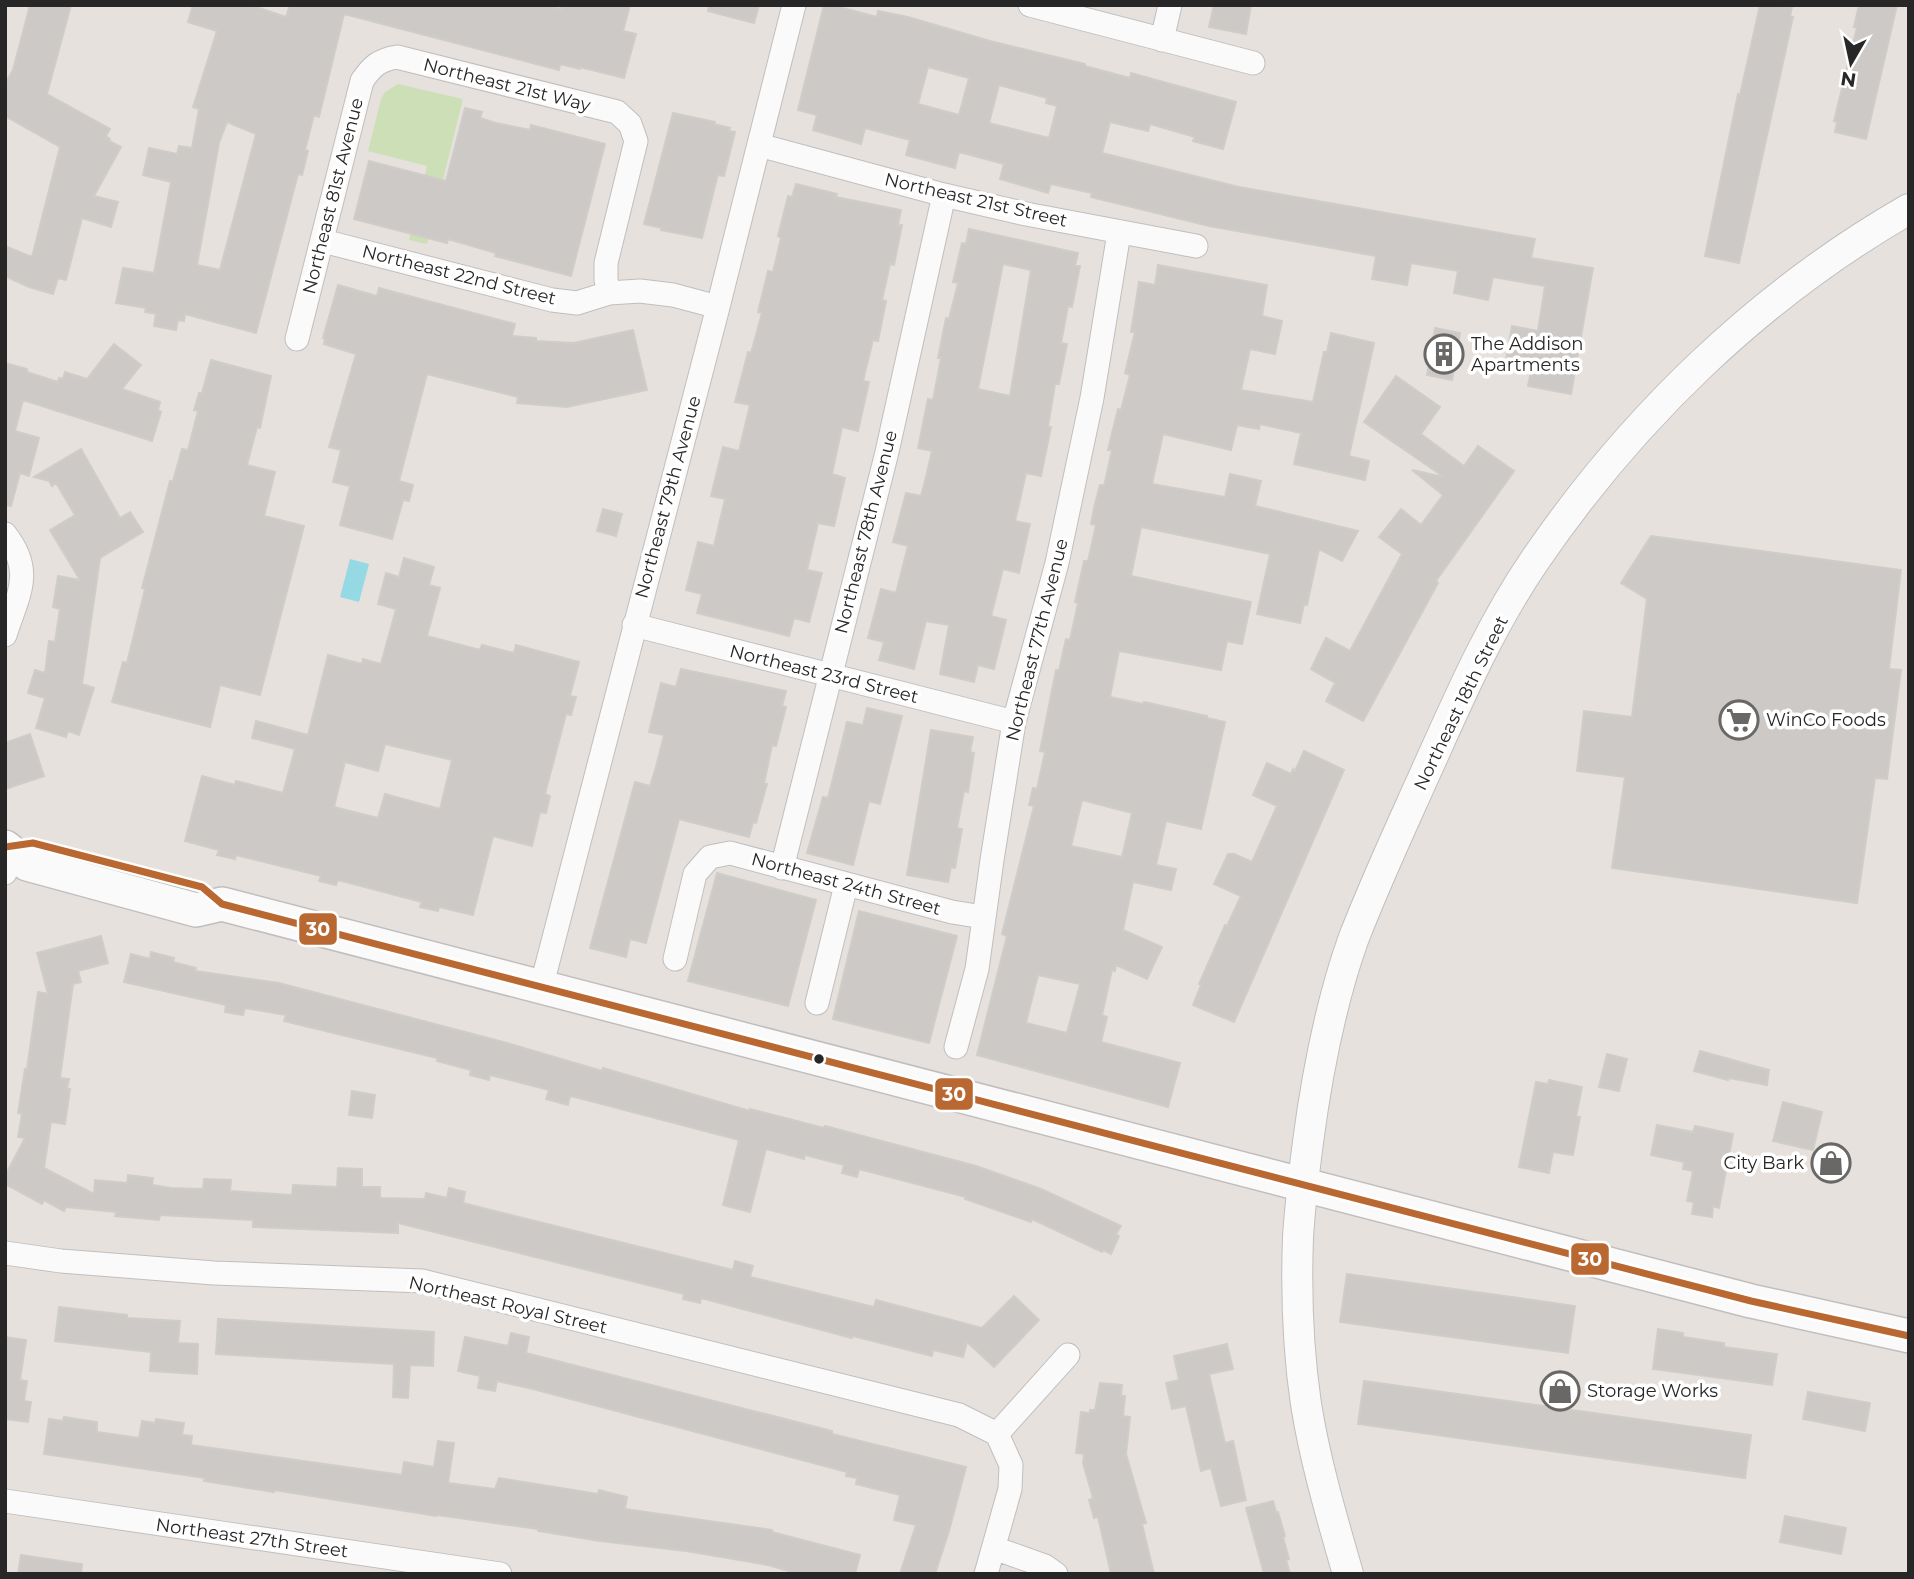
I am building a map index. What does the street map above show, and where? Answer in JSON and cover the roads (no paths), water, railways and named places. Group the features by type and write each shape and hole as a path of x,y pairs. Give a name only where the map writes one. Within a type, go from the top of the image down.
{"main road":[{"path":"6,856 33,843 202,887 222,904 541,988 1751,1301 1909,1336"}],"street":[{"name":"Northeast 79th Avenue","path":"541,988 794,5"},
{"path":"1030,5 1253,63"},
{"path":"1162,40 1170,5"},
{"name":"Northeast 21st Way","path":"381,60 397,57 617,112 630,124 636,141 606,263 609,293"},
{"name":"Northeast 81st Avenue","path":"297,339 362,81 381,60"},
{"name":"Northeast 21st Street","path":"758,145 944,195 1119,233 1196,246"},
{"name":"Northeast 78th Avenue","path":"782,868 887,452 944,195"},
{"name":"Northeast 18th Street","path":"1348,1574 1323,1483 1306,1404 1299,1317 1298,1241 1315,1090 1333,1008 1352,944 1374,887 1482,652 1533,563 1593,481 1634,432 1700,366 1759,313 1867,233 1909,209"},
{"name":"Northeast 77th Avenue","path":"956,1047 977,969 1014,722 1057,563 1089,411 1119,233"},
{"name":"Northeast 22nd Street","path":"323,241 552,300 576,303 609,293 640,291 673,295 718,307"},
{"path":"5,635 23,575 12,542"},
{"name":"Northeast 23rd Street","path":"634,625 1014,722"},
{"name":"Northeast 24th Street","path":"675,959 695,874 710,857 730,853 846,885 983,917"},
{"path":"817,1003 846,885"},
{"name":"Northeast Royal Street","path":"5,1253 61,1261 214,1273 422,1281 959,1415 997,1434"},
{"path":"986,1574 1011,1477 1011,1465 997,1434 1068,1355"},
{"name":"Northeast 27th Street","path":"5,1501 500,1574"},
{"path":"994,1548 1045,1566 1056,1574"}],"water":[{"path":"350,559 369,564 359,602 340,597"}],"place":[{"name":"The Addison Apartments","path":"1444,354"},
{"name":"WinCo Foods","path":"1739,720"},
{"name":"City Bark","path":"1831,1163"},
{"name":"Storage Works","path":"1560,1391"}]}
